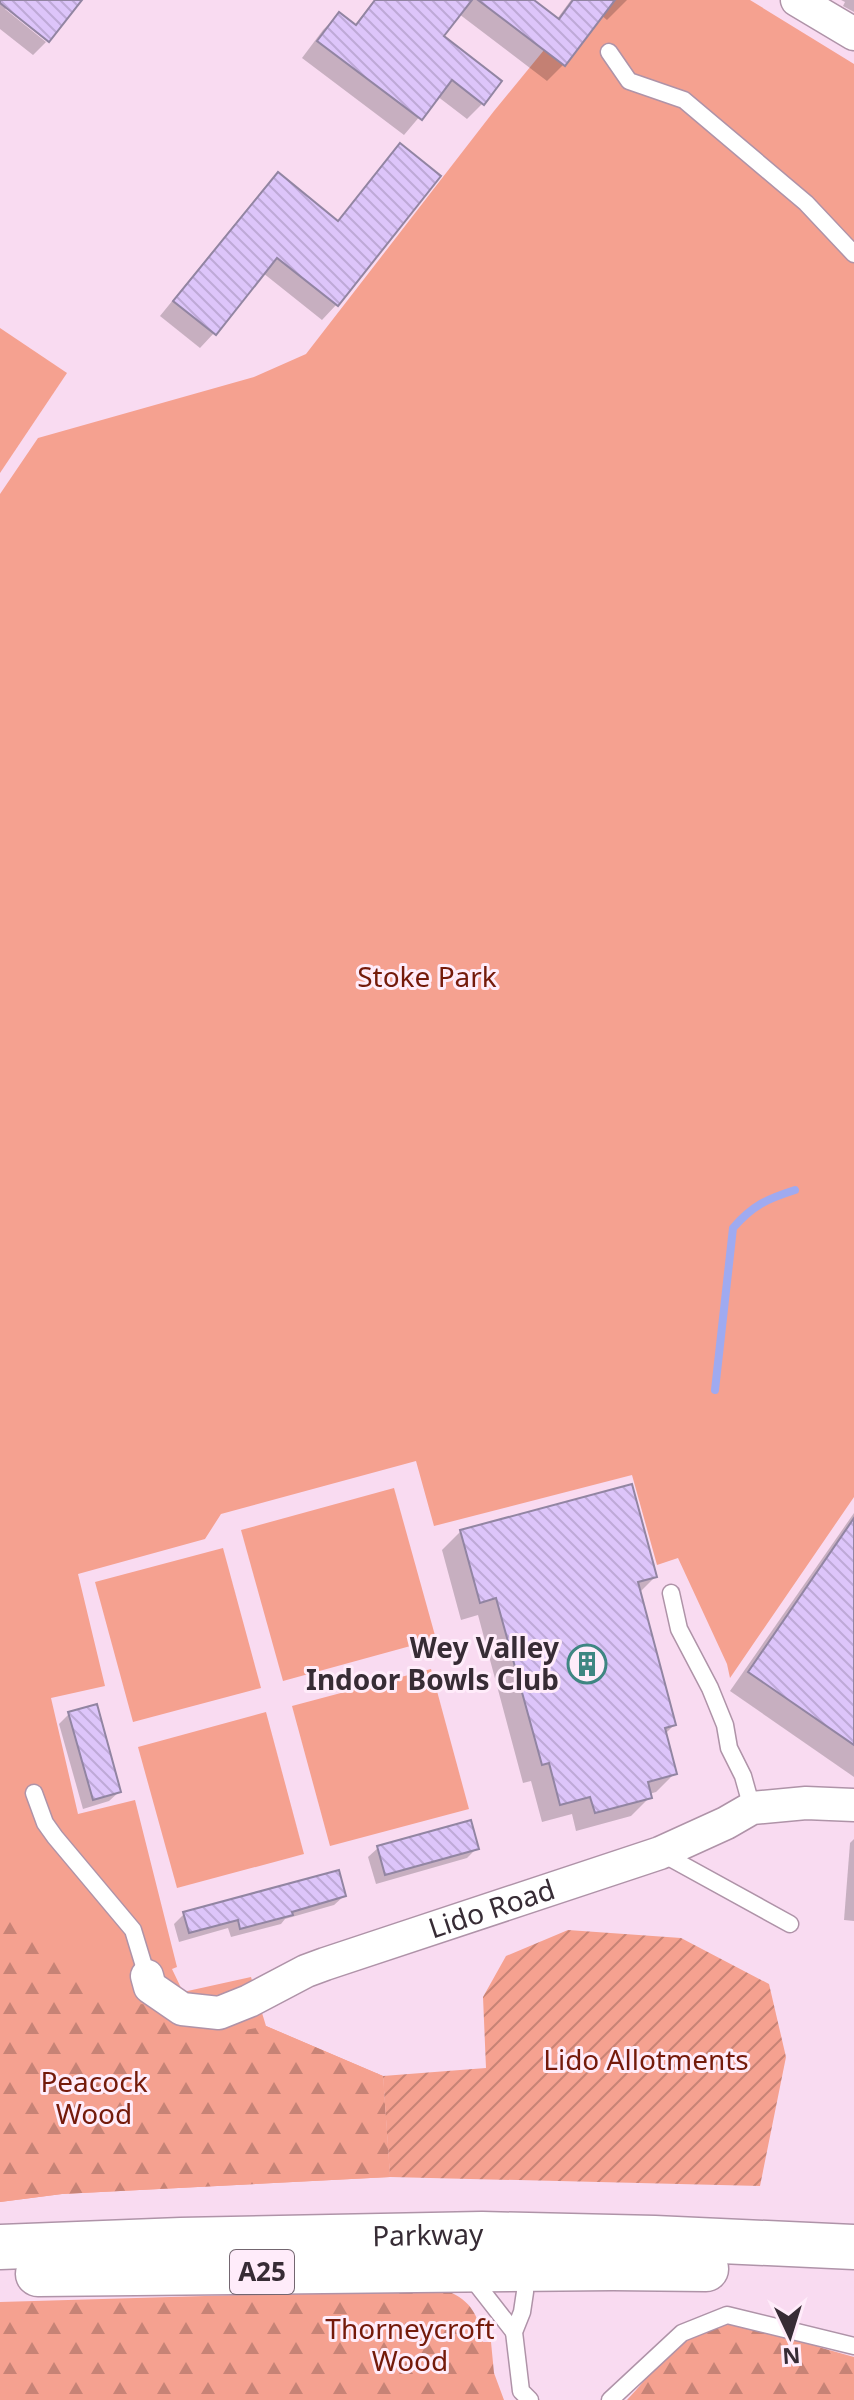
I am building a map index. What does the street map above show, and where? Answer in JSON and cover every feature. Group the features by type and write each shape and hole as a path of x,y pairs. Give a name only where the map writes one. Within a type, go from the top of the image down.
{"main road":[{"name":"Parkway","path":"0,2274 473,2252 655,2238 854,2247"},
{"name":"Parkway","path":"0,2247 181,2240 473,2252 524,2268 854,2272"}],"street":[{"path":"797,0 854,34"},
{"name":"Lido Road","path":"147,1976 150,1987 182,2009 219,2013 325,1964 660,1853 752,1808 806,1803 854,1805"}],"lane":[{"path":"609,52 629,81 684,100 806,203 854,254"},
{"path":"671,1593 679,1629 710,1688 752,1808"},
{"path":"34,1793 45,1823 55,1837 133,1930 147,1976"},
{"path":"660,1853 790,1924"},
{"path":"473,2252 514,2332 521,2391 530,2400"},
{"path":"514,2332 524,2302 524,2268"},
{"path":"610,2400 682,2333 727,2315 854,2346"}],"green space":[{"name":"Stoke Park","path":"585,0 750,0 854,64 854,1497 730,1678 727,1664 678,1558 657,1565 632,1475 434,1526 416,1461 221,1514 205,1539 78,1574 105,1686 51,1698 78,1814 135,1800 177,1967 172,1969 183,1992 251,1977 266,2026 383,2076 390,2177 62,2194 0,2202 0,494 38,438 254,377 306,354 494,111"},
{"path":"0,328 67,373 0,473"},
{"path":"394,1488 436,1639 283,1681 241,1530"},
{"path":"223,1548 261,1688 133,1722 95,1582"},
{"path":"431,1669 469,1809 330,1846 292,1706"},
{"path":"266,1712 304,1854 177,1888 138,1747"},
{"name":"Peacock Wood","path":"0,1891 34,1932 105,2005 148,2004 187,2041 266,2026 383,2076 390,2177 62,2194 0,2202"},
{"name":"Lido Allotments","path":"568,1930 681,1938 769,1984 786,2057 760,2186 390,2177 383,2076 486,2068 483,1997 506,1956"},
{"name":"Thorneycroft Wood","path":"441,2289 466,2302 479,2323 483,2342 491,2342 494,2373 504,2400 0,2400 0,2302"},
{"path":"738,2323 764,2325 854,2357 854,2400 627,2400 670,2352 690,2337 710,2328"}],"building":[{"path":"0,0 82,0 49,42"},
{"path":"375,0 472,0 444,36 502,81 484,105 452,80 422,120 317,41 339,12 356,25"},
{"path":"478,0 534,0 559,19 573,0 615,0 565,66"},
{"path":"400,143 441,176 338,306 277,258 216,335 173,301 278,172 338,221"},
{"name":"Wey Valley Indoor Bowls Club","path":"632,1484 657,1577 638,1582 676,1725 665,1728 677,1774 648,1782 652,1798 595,1813 590,1797 560,1805 549,1763 542,1765 496,1598 480,1603 460,1530"},
{"path":"854,1518 854,1745 748,1672"},
{"path":"97,1704 121,1792 93,1800 68,1712"},
{"path":"471,1820 479,1849 385,1875 377,1846"},
{"path":"339,1870 346,1896 240,1929 238,1920 189,1933 183,1912"}],"waterway":[{"path":"715,1390 733,1228 761,1204 795,1190"}],"place":[{"name":"Wey Valley Indoor Bowls Club","path":"587,1664"}]}
